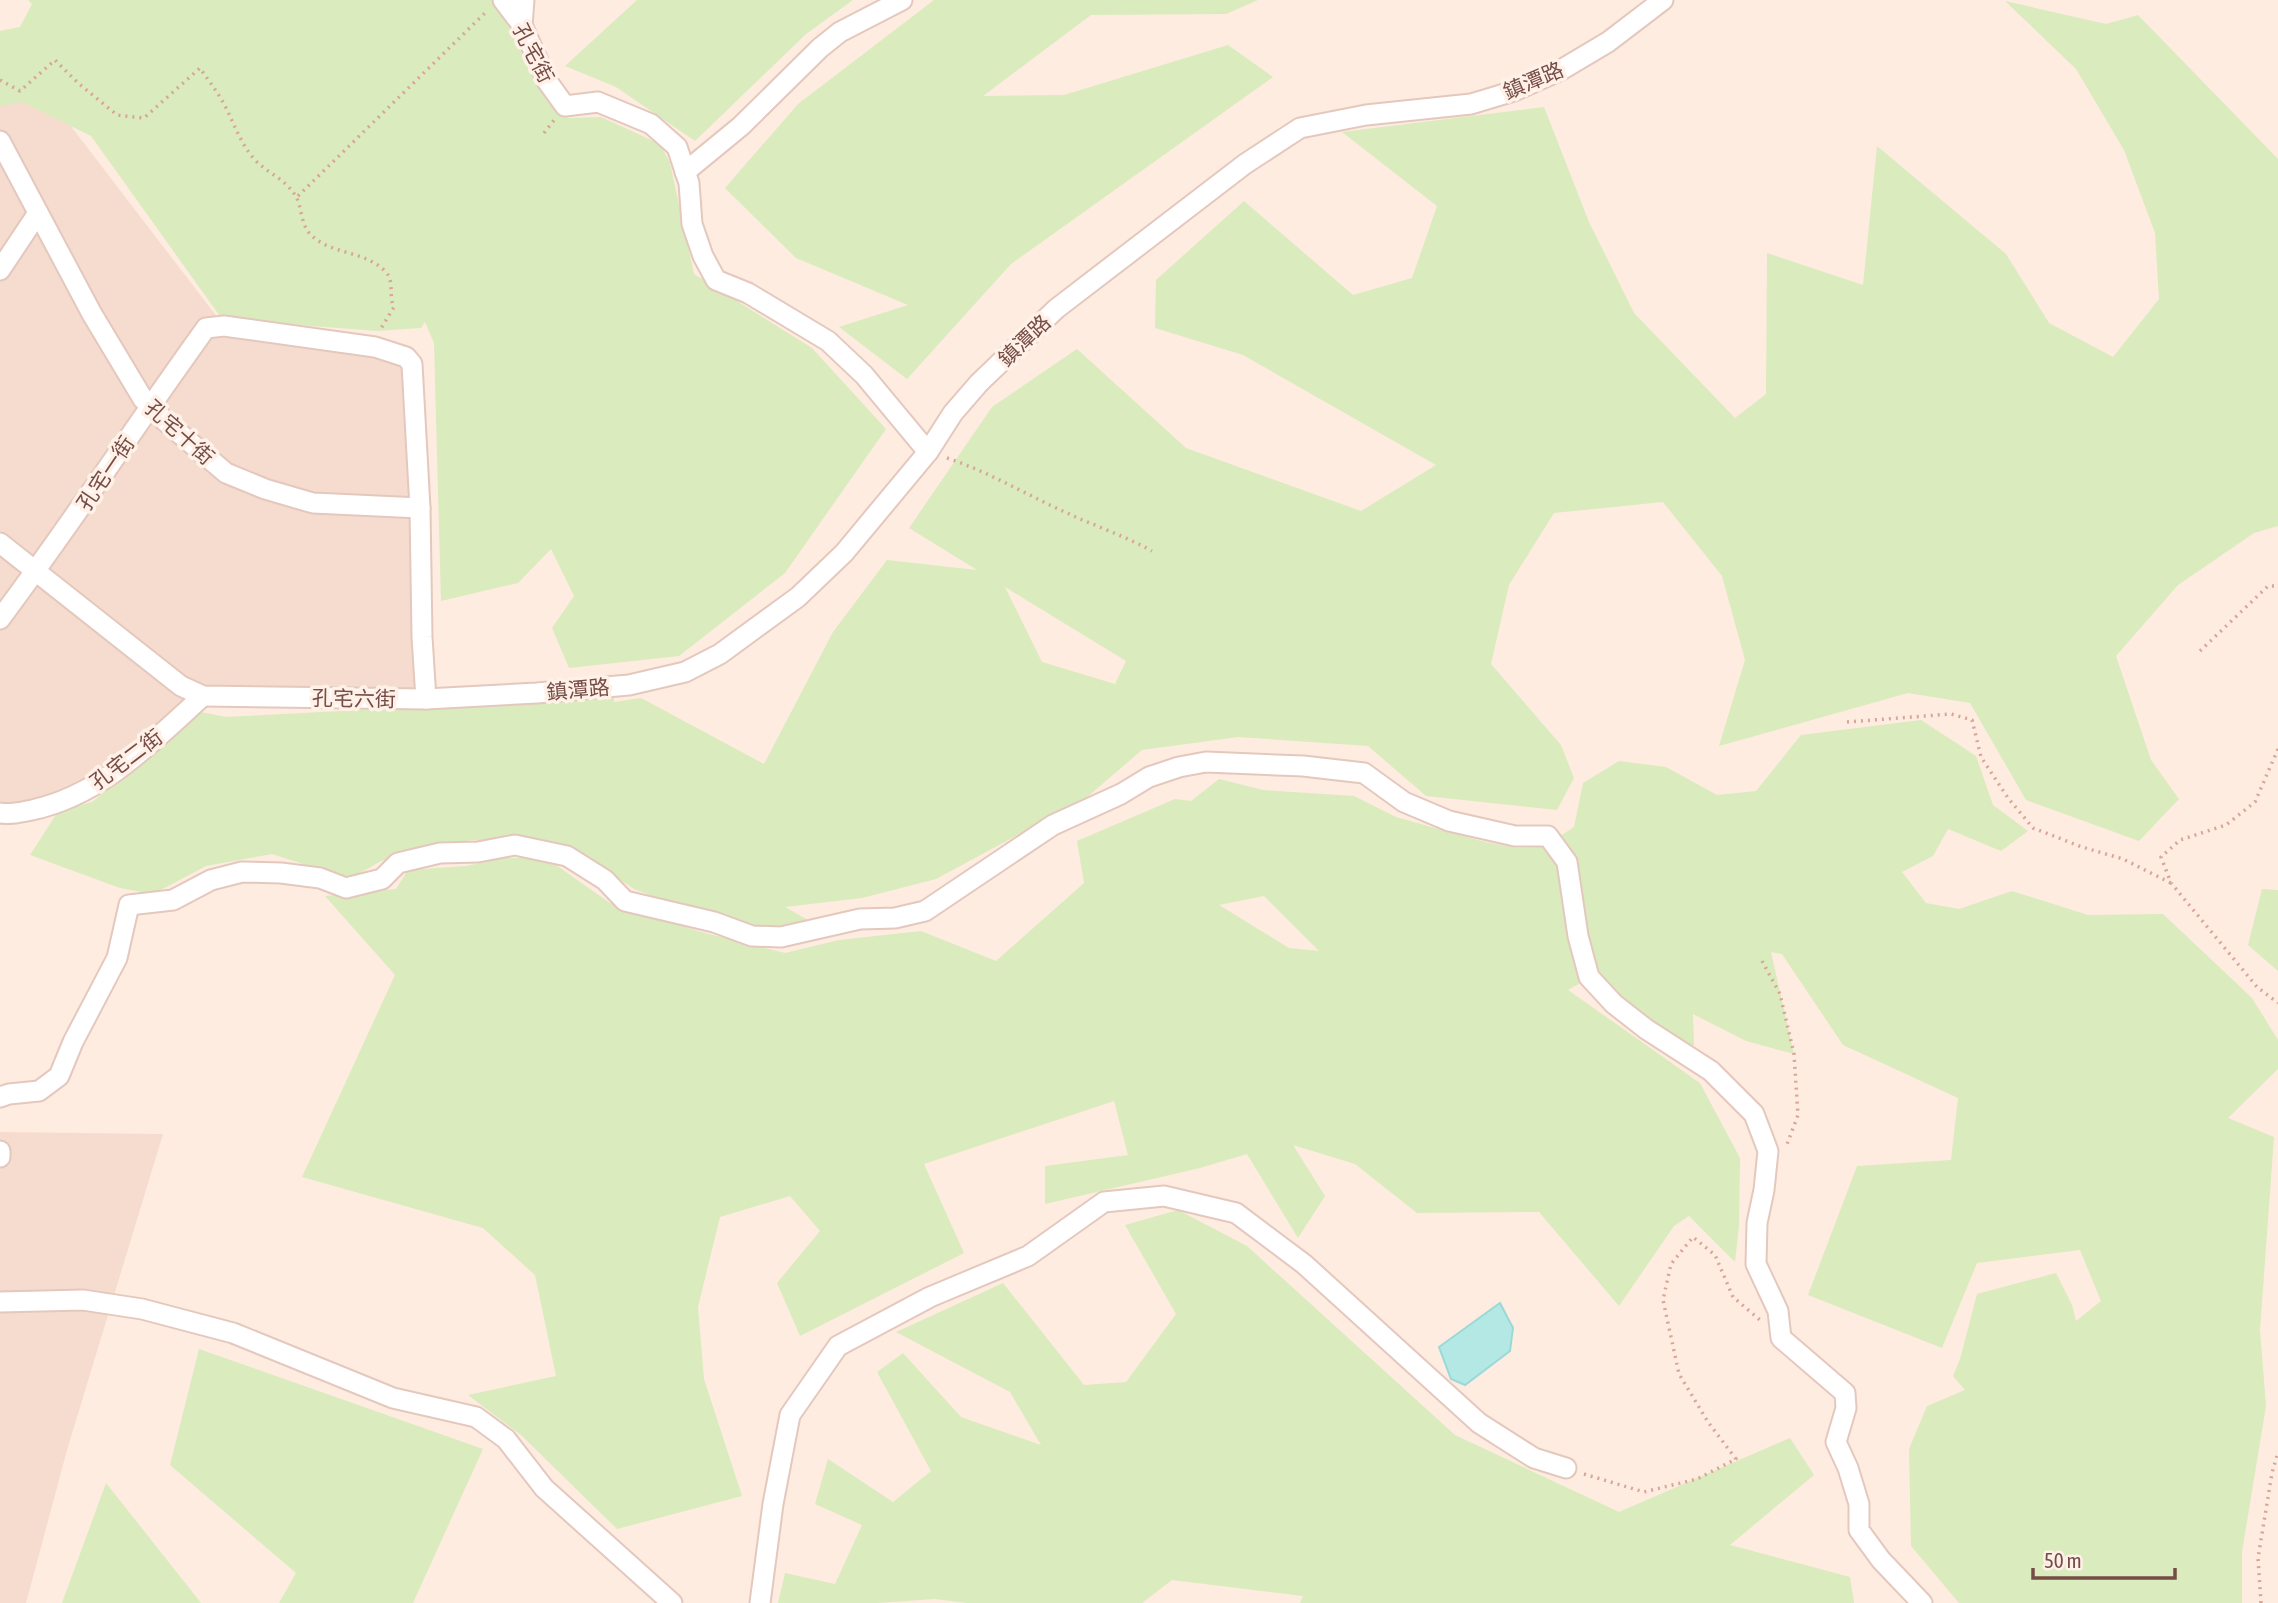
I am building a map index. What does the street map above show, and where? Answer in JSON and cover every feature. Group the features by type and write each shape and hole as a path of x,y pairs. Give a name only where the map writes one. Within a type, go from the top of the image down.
{"street":[{"name":"孔宅街","path":"503,0 522,24 547,81 565,106 598,102 651,124 677,147 685,172"},
{"path":"522,24 524,0"},
{"path":"902,0 840,32 741,126 685,172 689,183 692,224 703,256 716,280 748,293 828,341 864,375 929,452"},
{"name":"鎮潭路","path":"426,699 629,685 685,672 720,654 798,597 844,553 929,452 953,413 979,383 1056,309 1235,171 1300,128 1366,115 1471,104 1514,90 1561,70 1596,49 1663,0"},
{"name":"孔宅十街","path":"0,141 92,314 143,399 226,473 265,489 313,503 420,508"},
{"path":"0,270 7,245 38,213"},
{"name":"孔宅一街","path":"0,619 205,328 224,326 375,347 406,357 412,364"},
{"name":"孔宅六街","path":"0,543 181,686 203,696 426,699 412,364"},
{"name":"孔宅二街","path":"0,813 9,814 48,806 94,787 138,754 203,696"},
{"path":"0,1097 39,1091 59,1076 73,1042 117,958 129,905 173,900 211,880 242,872 320,878 346,888 382,879 398,863 440,853 478,852 515,845 567,856 605,880 625,901 714,922 751,936 781,937 860,919 895,918 925,911 1053,825 1121,794 1149,777 1179,767 1206,762 1303,766 1364,773 1404,802 1449,821 1515,836 1548,836 1567,862 1578,936 1589,977 1614,1004 1646,1029 1711,1071 1754,1114 1768,1151 1757,1223 1756,1264 1778,1311 1781,1338 1845,1393 1846,1408 1836,1442 1849,1468 1859,1504 1859,1530 1881,1560 1922,1603"},
{"path":"0,1151 0,1157"},
{"path":"761,1603 773,1504 790,1415 838,1346 930,1297 1028,1256 1104,1202 1164,1196 1236,1213 1304,1264 1479,1423 1534,1458 1566,1468"},
{"path":"0,1302 83,1300 142,1309 233,1333 393,1398 476,1417 506,1439 544,1488 673,1603"}],"path":[{"path":"297,197 482,16"},
{"path":"0,80 20,91 55,60 78,83 117,114 144,118 200,68 224,104 243,144 257,162 280,177 297,197 299,211 308,232 322,244 368,259 386,273 392,285 391,301 394,307 381,328"},
{"path":"929,452 972,467 1067,514 1130,539 1152,551"},
{"path":"2200,651 2268,586 2278,586"},
{"path":"1847,722 1951,714 1972,720 1981,757 2008,798 2033,828 2123,859 2171,883"},
{"path":"2278,749 2255,802 2226,825 2180,840 2161,857 2171,883 2257,987 2278,1003"},
{"path":"1762,961 1780,995 1794,1054 1798,1115 1782,1157"},
{"path":"1566,1468 1644,1492 1697,1479 1736,1459 1708,1422 1679,1374 1663,1300 1671,1264 1693,1237 1715,1255 1733,1297 1781,1338"},
{"path":"2261,1603 2258,1558 2278,1451"}],"shaded area":[{"path":"0,78 57,108 224,326 412,364 426,699 203,696 94,787 0,806"},
{"path":"0,1132 163,1134 67,1450 26,1603 0,1603"}],"green space":[{"path":"28,0 508,0 554,98 568,118 601,117 660,144 670,163 694,274 812,348 886,429 785,573 679,656 569,668 552,628 574,596 551,549 518,583 441,601 434,343 425,322 421,328 377,331 222,319 91,136 22,102 0,106 0,31 20,27 32,4"},
{"path":"637,0 853,0 806,34 695,141 616,87 565,66"},
{"path":"934,0 1258,0 1226,14 1091,15 983,96 1064,95 1228,45 1273,77 1011,264 907,379 839,327 908,305 796,258 725,188 798,104"},
{"path":"2005,1 2106,24 2138,15 2278,159 2278,526 2254,533 2178,585 2116,656 2151,760 2179,799 2139,841 2026,800 1970,703 1908,693 1719,746 1745,660 1722,576 1663,502 1554,513 1509,585 1491,664 1561,745 1574,778 1557,810 1426,796 1368,746 1238,737 1142,750 1086,798 936,879 862,898 785,907 808,920 767,928 673,904 634,889 569,845 471,840 381,861 350,879 272,854 206,866 153,894 120,888 30,855 59,810 92,802 201,712 226,717 614,697 614,702 641,698 764,764 833,632 887,560 977,570 909,528 992,407 1077,349 1186,448 1361,511 1436,465 1243,355 1155,328 1156,280 1244,201 1353,295 1412,278 1437,206 1342,132 1544,107 1589,222 1634,313 1735,418 1766,394 1767,253 1863,285 1877,146 2006,254 2049,323 2113,357 2159,299 2155,233 2124,150 2076,69","holes":["1005,587 1126,661 1115,684 1042,662"]},
{"path":"1921,720 1976,756 1993,805 2028,831 2001,851 1948,829 1933,856 1902,872 1926,903 1959,909 2012,891 2088,915 2163,914 2252,998 2278,1040 2278,1069 2228,1118 2274,1137 2260,1330 2266,1406 2242,1552 2242,1603 1959,1603 1911,1546 1909,1449 1927,1406 1965,1390 1953,1376 1977,1294 2056,1273 2072,1305 2076,1321 2101,1301 2080,1250 1977,1263 1942,1348 1808,1295 1857,1166 1951,1160 1958,1098 1843,1045 1782,954 1771,952 1794,1054 1746,1041 1693,1014 1694,1045 1667,1057 1671,1044 1589,978 1568,990 1700,1083 1740,1158 1739,1225 1735,1262 1689,1216 1674,1226 1619,1306 1539,1212 1417,1213 1355,1164 1293,1145 1325,1196 1298,1238 1247,1154 1200,1168 1045,1204 1045,1166 1128,1155 1114,1101 924,1164 964,1253 800,1336 777,1283 820,1231 790,1196 720,1217 698,1307 704,1379 742,1496 617,1529 521,1435 468,1395 556,1376 535,1275 483,1228 302,1177 395,975 325,896 396,889 408,870 466,866 505,858 546,858 610,903 701,932 785,953 839,940 921,931 996,961 1084,883 1077,841 1175,799 1191,801 1219,779 1263,790 1354,796 1396,817 1485,842 1518,848 1543,847 1574,827 1583,783 1619,761 1666,767 1717,795 1756,791 1801,735","holes":["1264,896 1319,951 1289,948 1219,905"]},
{"path":"2262,889 2278,890 2278,971 2248,945"},
{"path":"1178,1210 1247,1246 1455,1435 1619,1512 1790,1438 1814,1475 1730,1545 1850,1577 1854,1603 1300,1603 1303,1596 1172,1580 1142,1603 967,1603 935,1599 877,1603 778,1603 785,1573 835,1584 862,1525 815,1504 828,1459 893,1502 931,1471 877,1372 903,1353 961,1417 1041,1445 1010,1392 896,1332 1003,1283 1084,1385 1126,1382 1176,1314 1125,1225"},
{"path":"199,1349 483,1449 413,1603 279,1603 296,1573 170,1465"},
{"path":"106,1483 201,1603 62,1603"}],"water":[{"path":"1500,1303 1513,1328 1510,1351 1465,1385 1451,1379 1439,1347"}]}
